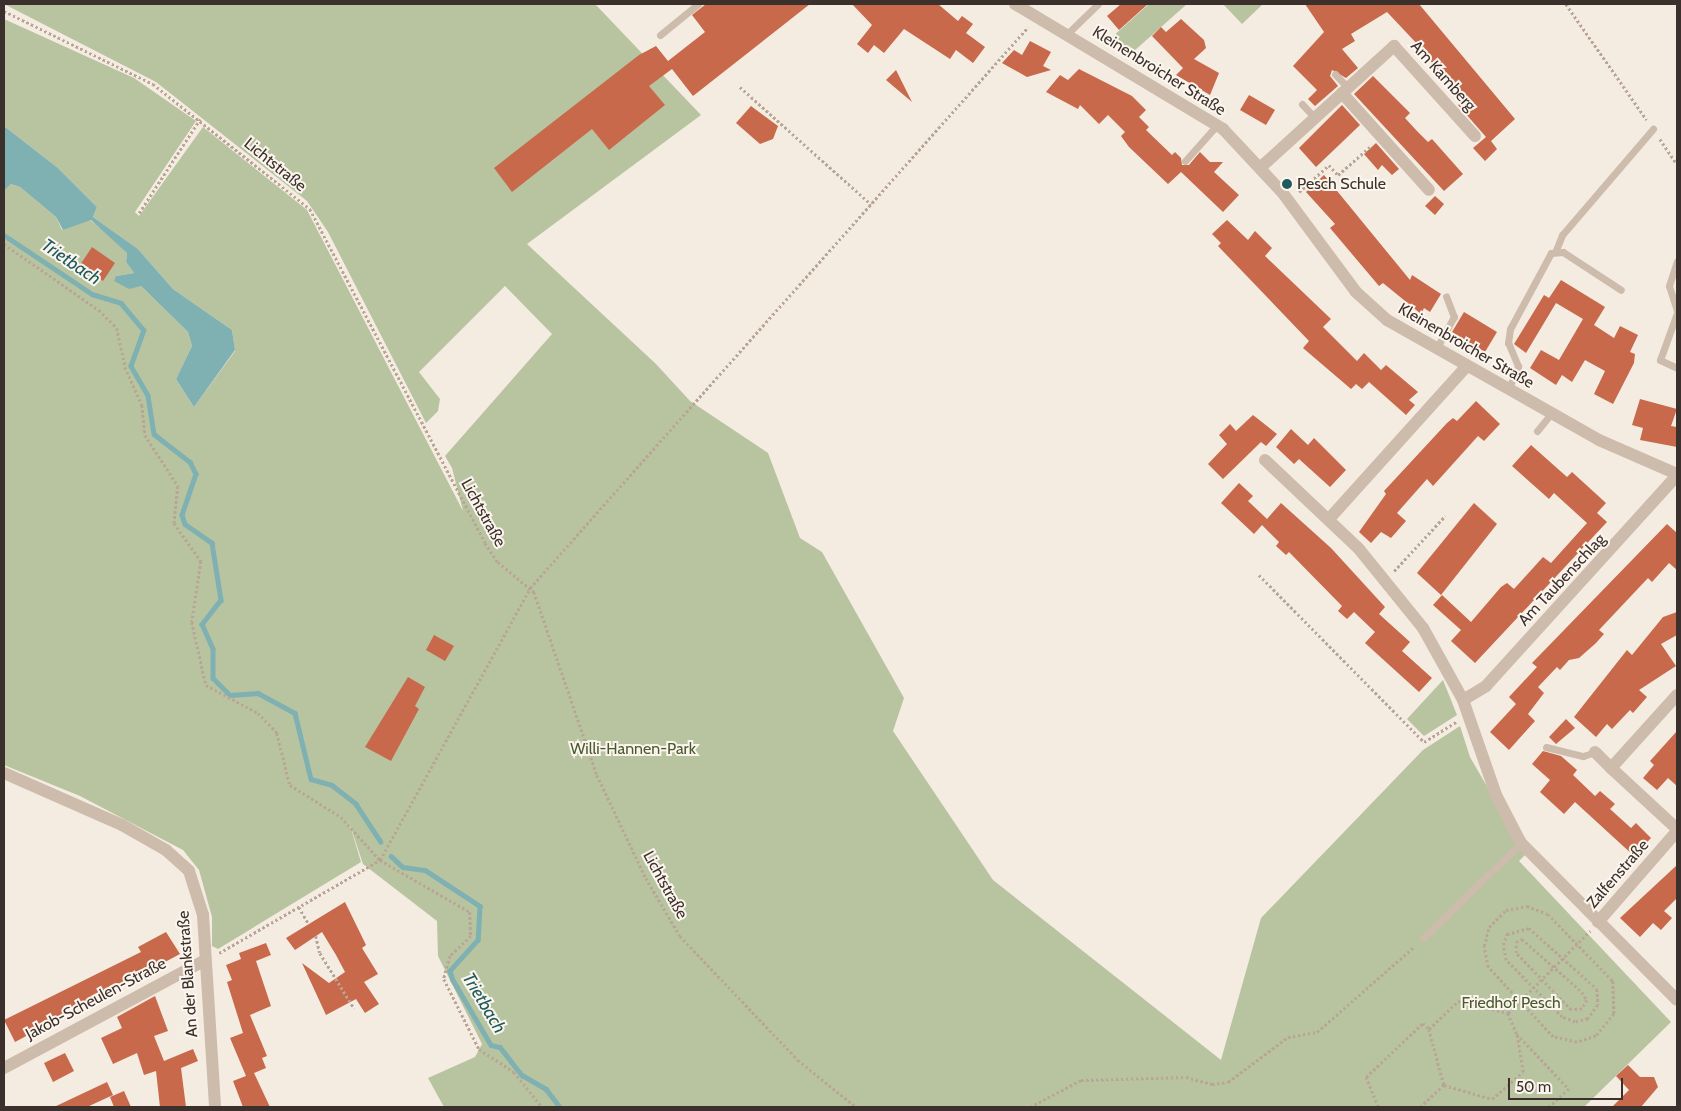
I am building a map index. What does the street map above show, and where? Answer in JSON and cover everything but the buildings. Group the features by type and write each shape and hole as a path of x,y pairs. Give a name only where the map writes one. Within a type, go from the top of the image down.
{"street":[{"name":"Kleinenbroicher Straße","path":"1015,4 1217,125 1261,167 1289,201 1361,298 1436,350 1616,449 1677,474"},
{"name":"Am Kamberg","path":"1261,167 1394,46 1475,136"},
{"path":"1345,90 1380,137 1430,190"},
{"path":"1329,519 1467,366"},
{"path":"1265,460 1329,519 1386,580 1433,643 1463,700 1496,795 1521,843 1598,922"},
{"name":"Am Taubenschlag","path":"1463,700 1486,686 1677,474"},
{"path":"1611,768 1677,695"},
{"path":"1594,752 1677,830"},
{"name":"An der Blankstraße","path":"4,773 106,816 179,860 199,898 215,1107"},
{"name":"Zalfenstraße","path":"1677,830 1598,922 1677,1000"},
{"name":"Jakob-Scheulen-Straße","path":"4,1068 205,960"}],"lane":[{"path":"660,35 698,4"},
{"name":"Kleinenbroicher Straße","path":"1067,34 1098,4"},
{"path":"1335,74 1345,90"},
{"path":"1302,104 1315,118"},
{"path":"1185,160 1217,125"},
{"path":"1508,390 1518,366 1508,343 1510,329 1548,257 1556,250 1562,235 1653,129"},
{"path":"1556,250 1622,290"},
{"path":"1677,262 1669,286 1677,312 1660,360 1677,368"},
{"path":"1436,350 1454,317 1446,296"},
{"path":"1537,431 1551,414"},
{"path":"1546,747 1583,756 1594,752"},
{"path":"1423,938 1521,843"}],"path":[{"path":"1566,4 1677,164"},
{"name":"Lichtstraße","path":"4,11 153,84 200,119 313,214 485,543 498,562 530,588 597,775 646,878 680,936 798,1060 856,1107"},
{"path":"205,960 380,860 392,844 530,588 1037,16"},
{"path":"740,87 871,204"},
{"path":"139,213 200,119"},
{"path":"1289,201 1329,165 1338,175 1380,137"},
{"path":"4,244 99,310 117,328 125,367 142,405 145,435 178,486 174,524 201,561 192,622 206,685 261,715 280,739 288,784 340,817 380,860 470,912 471,936 450,956 444,979 479,1049 514,1072 542,1107"},
{"path":"1386,580 1446,516"},
{"path":"1259,575 1424,742 1468,716"},
{"path":"299,907 309,924"},
{"path":"1533,907 1548,914 1615,986 1616,1006 1605,1029 1582,1041 1557,1039 1518,1002 1485,958 1485,938 1496,918 1512,908 1533,907"},
{"path":"1508,1013 1598,922"},
{"path":"1520,927 1533,929 1564,957 1597,989 1599,1002 1592,1016 1580,1022 1566,1020 1504,956 1507,934 1520,927"},
{"path":"316,936 320,953 354,1008"},
{"path":"1030,1107 1081,1080 1186,1077 1212,1084 1228,1082 1288,1037 1317,1032 1423,938"},
{"path":"1528,940 1586,996 1585,1007 1570,1010 1541,980 1516,953 1516,942 1528,940"},
{"path":"1429,1029 1458,1001 1508,1013"},
{"path":"1444,1085 1492,1099 1523,1072 1517,1034 1508,1013"},
{"path":"1378,1107 1366,1077 1423,1023 1429,1029 1444,1085"},
{"path":"1517,1034 1569,1089 1548,1107"},
{"path":"1420,1107 1444,1085"}],"green space":[{"path":"4,4 595,4 701,115 527,244 656,364 690,401 768,453 800,538 822,552 904,698 893,731 993,880 1221,1060 1261,918 1423,750 1460,726 1470,757 1526,854 1519,861 1671,1022 1584,1107 444,1107 428,1078 475,1057 482,1044 438,956 437,921 363,864 348,819 361,862 218,949 212,946 212,917 199,870 183,850 80,796 4,765 4,191 11,184 20,187 56,217 62,230 90,220 117,241 127,253 126,262 134,273 116,276 119,281 141,286 188,332 192,346 176,379 194,407 235,351 232,330 173,289 138,249 93,217 97,207 58,168 4,126 4,19 134,78 196,121 135,212 139,216 203,127 307,210 463,511 452,468 445,456 552,334 505,286 419,372 440,399 438,411 426,423 328,232 307,201 156,82"},
{"path":"1149,4 1187,4 1134,51 1111,38"},
{"path":"1223,4 1263,4 1242,24"},
{"path":"1443,680 1457,715 1424,736 1407,719"}],"water":[{"path":"4,126 58,168 97,207 93,217 138,249 173,289 232,330 235,350 194,407 176,379 192,346 188,332 141,286 129,289 114,281 116,276 134,273 126,262 127,253 91,220 63,230 56,217 20,187 11,184 4,191"}],"waterway":[{"name":"Trietbach","path":"4,235 92,294 121,303 144,330 131,366 148,396 154,434 190,462 196,474 182,515 185,524 212,543 221,600 202,624 213,649 213,678 230,695 258,693 295,713 311,779 332,785 356,804 381,842"},
{"name":"Trietbach","path":"391,856 403,867 425,870 480,906 478,940 450,971 453,980 491,1045 500,1047 522,1075 546,1089 560,1107"}],"place":[{"name":"Pesch Schule","path":"1287,184"}],"park label":[{"name":"Willi-Hannen-Park","path":"633,749"},
{"name":"Friedhof Pesch","path":"1511,1003"}]}
